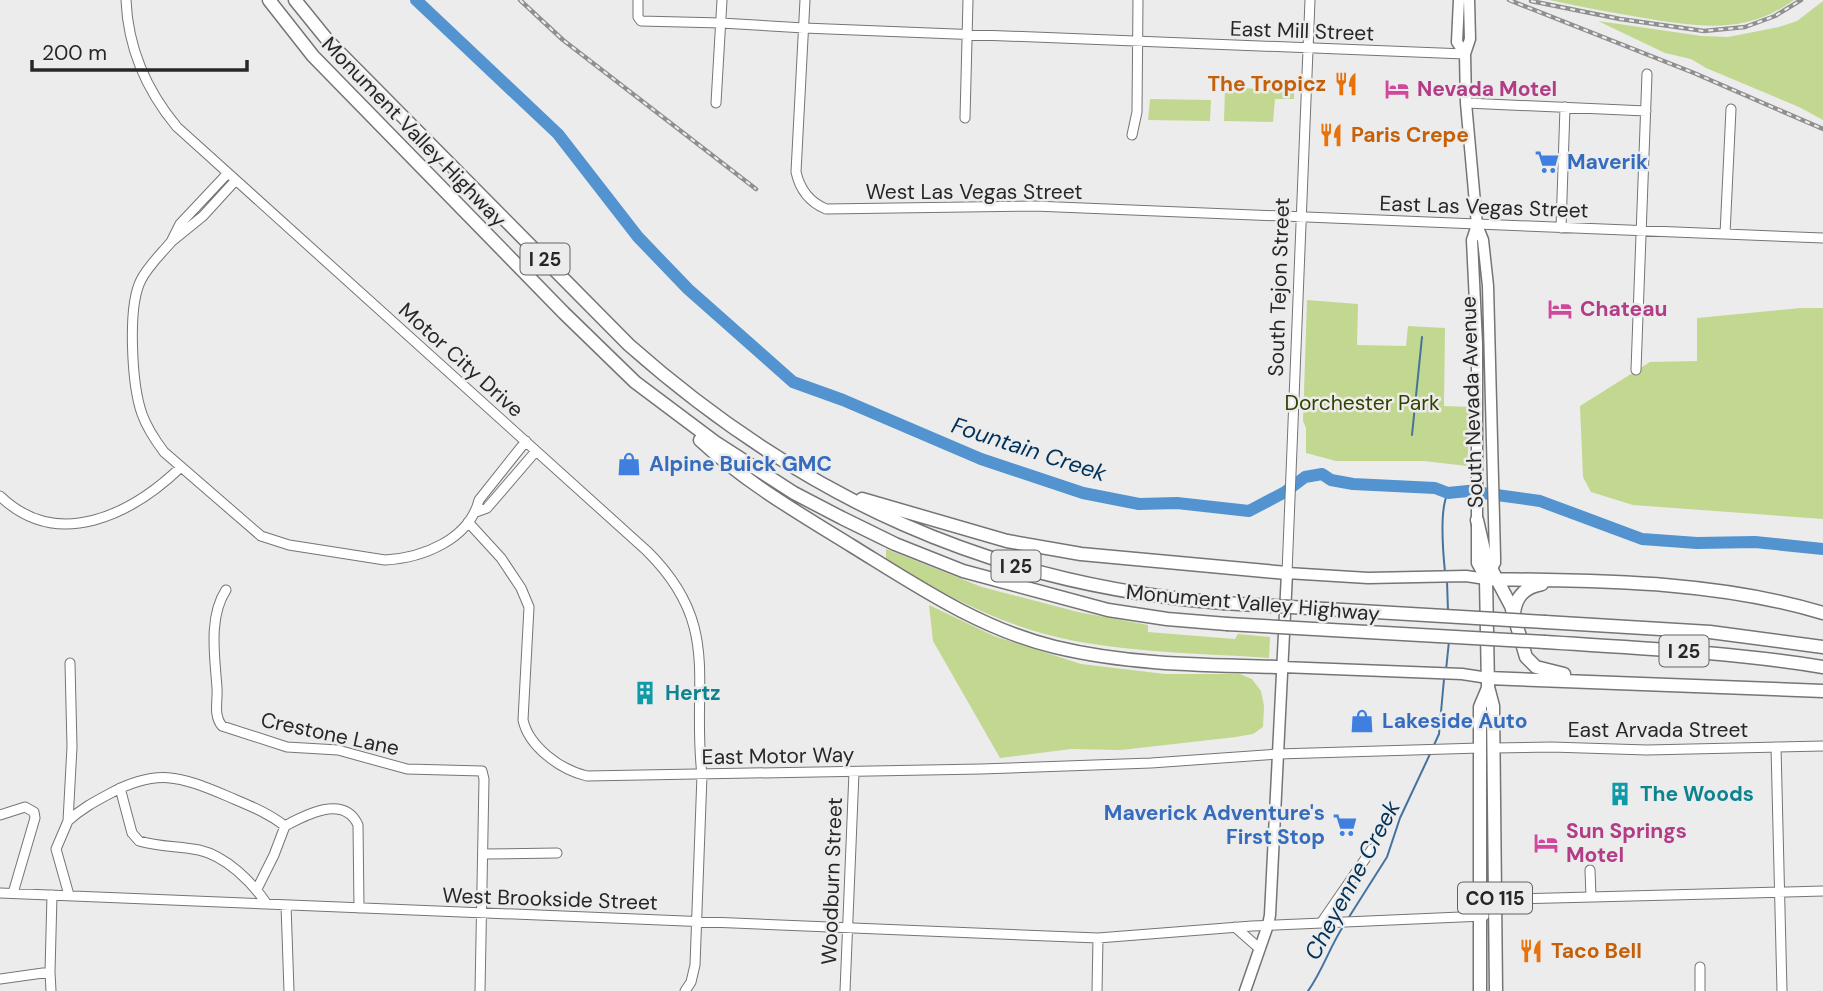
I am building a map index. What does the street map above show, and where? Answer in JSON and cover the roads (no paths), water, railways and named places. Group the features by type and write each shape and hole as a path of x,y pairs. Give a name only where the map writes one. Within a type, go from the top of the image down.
{"highway":[{"name":"Monument Valley Highway","path":"269,0 313,56 451,200 635,382 661,404 794,493 885,539 940,562 1020,588 1108,610 1167,619 1702,652 1823,667"},
{"name":"Monument Valley Highway","path":"295,0 329,41 629,345 679,389 776,458 889,519 989,558 1111,589 1223,603 1721,634 1823,647"},
{"path":"661,404 712,450 774,497 942,602 998,629 1056,647 1109,658 1160,663 1282,667"},
{"path":"822,485 913,515 1030,545 1082,554 1287,573"},
{"path":"1477,520 1491,576 1507,597 1523,651 1529,662 1536,667 1560,674 1669,685"},
{"path":"1491,576 1691,587 1741,593 1823,613"},
{"name":"CO 115","path":"1491,576 1488,682 1493,706 1496,991"},
{"path":"1513,617 1519,596 1526,589 1535,586 1619,581"},
{"path":"1488,682 1823,691"},
{"name":"CO 115","path":"1481,989 1480,707 1488,682"}],"main road":[{"name":"South Nevada Avenue","path":"1459,0 1457,43 1465,54"},
{"name":"South Nevada Avenue","path":"1469,0 1470,39 1465,54 1466,103 1477,225 1483,240 1488,286 1492,441 1486,557"},
{"name":"South Nevada Avenue","path":"1477,225 1472,240 1477,344 1477,520"},
{"name":"South Tejon Street","path":"1245,991 1268,925 1273,876 1287,573"},
{"path":"1287,573 1368,578 1491,576"},
{"path":"1282,667 1462,674 1488,682"}],"street":[{"name":"Motor City Drive","path":"126,0 128,24 137,60 156,99 177,127 653,557 683,596 691,612 699,643 702,775 693,975 685,991"},
{"name":"East Mill Street","path":"638,0 638,17 641,21 1465,54"},
{"path":"716,103 722,0"},
{"path":"804,28 805,0"},
{"path":"965,118 968,0"},
{"path":"1132,135 1137,112 1138,0"},
{"name":"South Tejon Street","path":"1287,573 1310,0"},
{"name":"West Las Vegas Street","path":"804,28 796,172 798,183 807,197 818,206 838,210 1034,206 1144,211"},
{"path":"1636,370 1647,74"},
{"path":"1466,103 1646,111"},
{"path":"1561,228 1565,107"},
{"path":"1726,234 1731,109"},
{"path":"172,242 180,224 228,174"},
{"path":"236,181 148,268 134,300 132,324 141,411 154,439 181,467 261,536 289,545 401,559 428,552 444,543 468,522 476,512 479,500 526,441"},
{"name":"East Las Vegas Street","path":"1144,211 1823,238"},
{"path":"476,512 487,508 536,452"},
{"path":"0,496 18,510 41,520 85,523 108,517 123,509 156,488 181,467"},
{"name":"East Motor Way","path":"468,522 501,558 521,588 528,607 523,720 533,741 567,770 587,776 854,772 1152,763 1278,754"},
{"name":"Crestone Lane","path":"224,592 216,616 215,660 217,714 222,726 287,747 338,750 407,769 482,771 484,854"},
{"path":"69,895 56,849 68,821 72,747 71,663"},
{"name":"East Arvada Street","path":"1494,748 1647,750 1823,746"},
{"path":"1776,747 1782,991"},
{"path":"1278,754 1480,748"},
{"name":"Woodburn Street","path":"845,991 854,772"},
{"path":"68,821 80,810 120,788 149,778 190,782 264,811 285,826"},
{"path":"120,788 132,833 139,841 210,853 257,889 267,904"},
{"path":"0,815 25,807 34,812 34,824 13,893"},
{"path":"257,889 285,826 307,814 325,809 344,811 356,819 360,832 359,908"},
{"path":"1321,923 1372,849"},
{"path":"480,991 484,854 556,853"},
{"path":"1590,870 1591,897"},
{"path":"1479,900 1823,891"},
{"name":"West Brookside Street","path":"0,893 1098,938 1268,925 1495,915"},
{"path":"51,991 52,895"},
{"path":"286,905 289,991"},
{"path":"1235,927 1260,949"},
{"path":"1097,991 1098,938"},
{"path":"1700,967 1700,991"},
{"path":"0,979 50,972"}],"waterway":[{"name":"Fountain Creek","path":"416,0 558,134 638,237 688,289 793,382 843,400 981,459 1083,493 1139,504 1177,503 1249,511 1285,492 1305,477 1322,474 1331,480 1353,484 1435,488 1448,493 1468,491 1540,501 1642,539 1697,543 1755,542 1823,549"},
{"path":"1412,435 1422,337"},
{"name":"Cheyenne Creek","path":"1445,572 1443,520 1448,493"},
{"name":"Cheyenne Creek","path":"1447,581 1448,611"},
{"name":"Cheyenne Creek","path":"1446,670 1449,641"},
{"name":"Cheyenne Creek","path":"1434,745 1439,734 1444,679"},
{"name":"Cheyenne Creek","path":"1349,917 1387,857 1400,818 1430,754"},
{"name":"Cheyenne Creek","path":"1308,991 1344,925"}],"railway":[{"path":"520,0 563,40 756,189"},
{"path":"1509,0 1694,73 1823,129"},
{"path":"1531,1 1620,19 1704,31 1745,27 1775,16 1801,0"}],"place":[{"name":"The Tropicz","path":"1346,84"},
{"name":"Nevada Motel","path":"1397,89"},
{"name":"Paris Crepe","path":"1331,135"},
{"name":"Maverik","path":"1547,162"},
{"name":"Chateau","path":"1560,309"},
{"name":"Alpine Buick GMC","path":"629,464"},
{"name":"Hertz","path":"645,693"},
{"name":"Lakeside Auto","path":"1362,721"},
{"name":"The Woods","path":"1620,794"},
{"name":"Maverick Adventure's First Stop","path":"1345,825"},
{"name":"Sun Springs Motel","path":"1546,843"},
{"name":"Taco Bell","path":"1531,951"}],"park label":[{"name":"Dorchester Park","path":"1362,403"}]}
